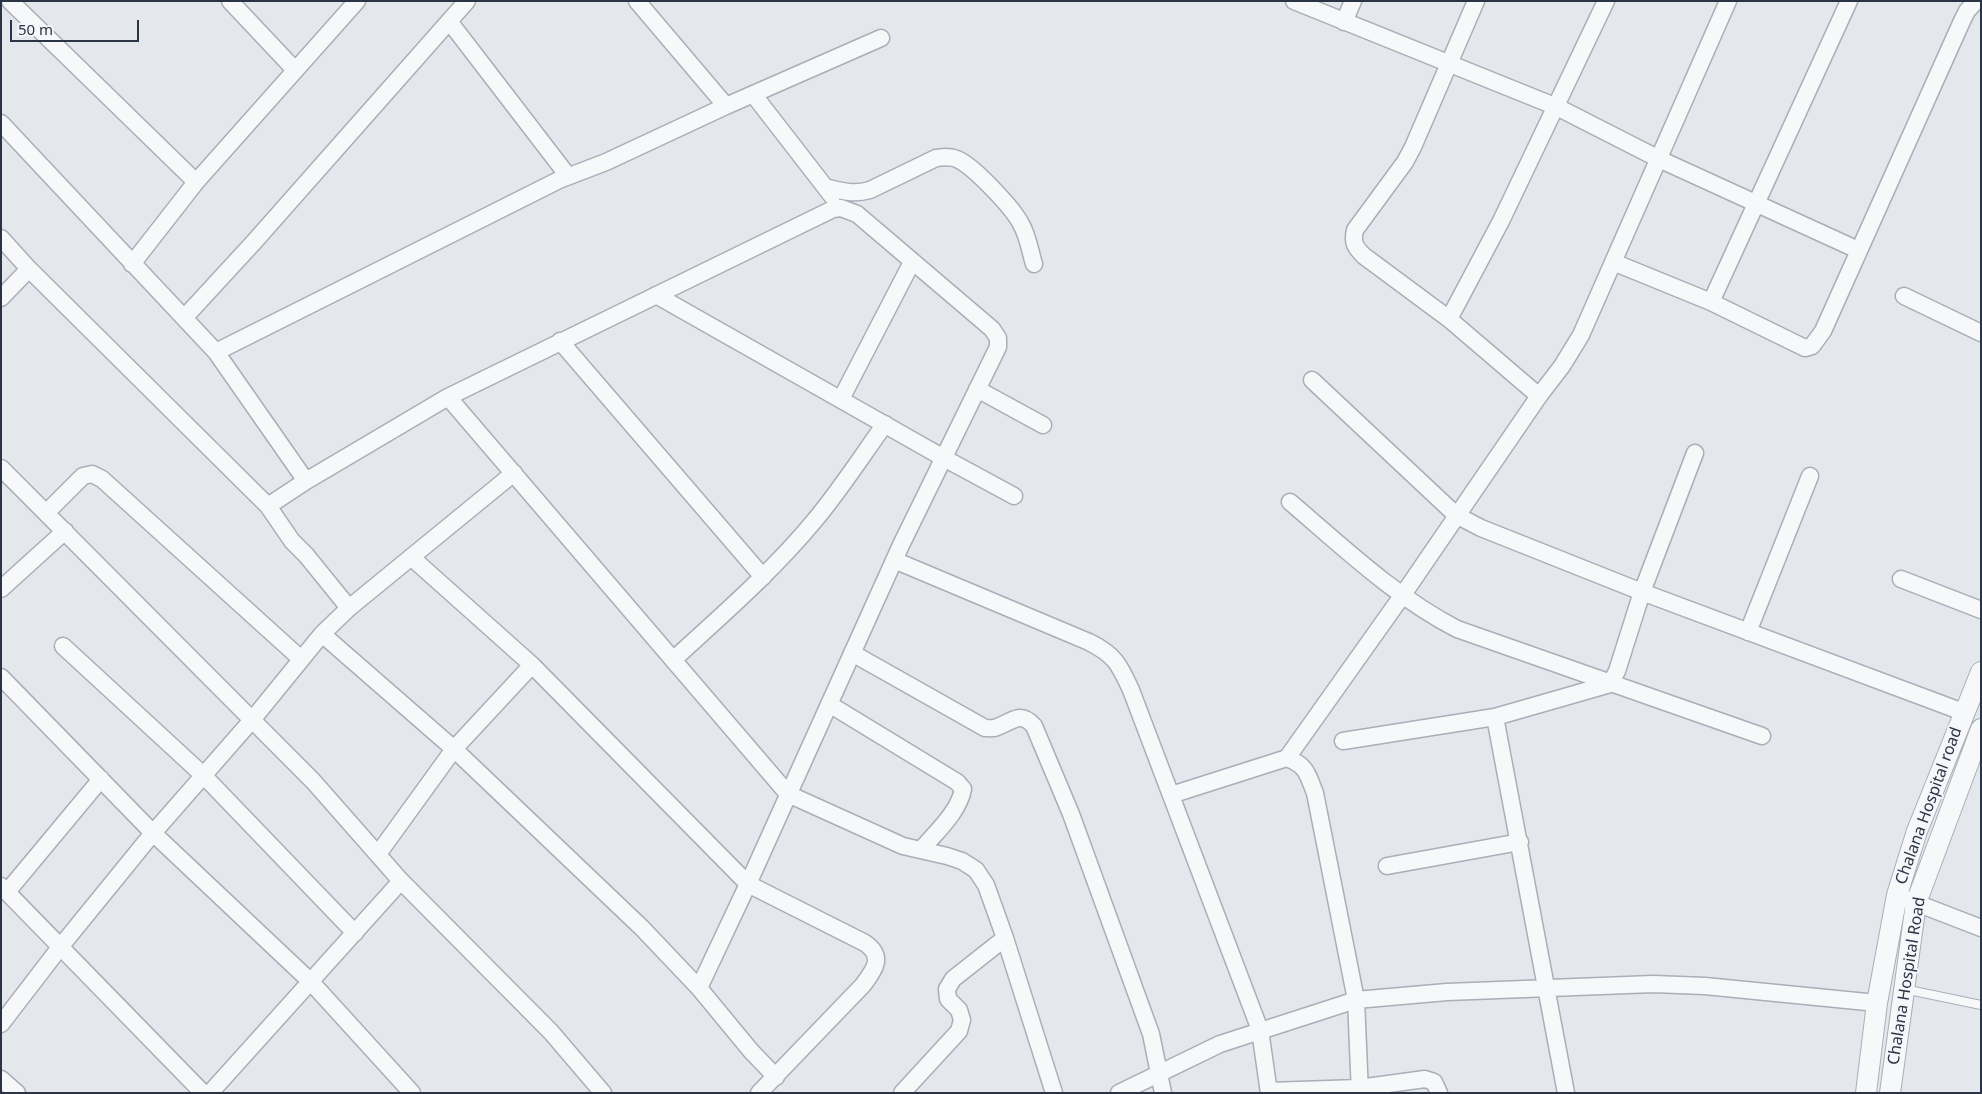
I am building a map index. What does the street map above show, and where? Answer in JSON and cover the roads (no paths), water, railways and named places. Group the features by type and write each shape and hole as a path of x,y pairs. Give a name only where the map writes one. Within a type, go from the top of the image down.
{"street":[{"path":"1,8 9,1 196,182"},
{"path":"230,1 295,70"},
{"path":"132,264 196,182 357,1"},
{"path":"184,318 254,242 467,1"},
{"path":"637,1 726,106"},
{"path":"1294,1 1557,107 1659,159 1858,250"},
{"path":"1344,22 1353,1"},
{"path":"1476,1 1409,154 1355,230 1353,238 1355,247 1364,256 1449,319 1539,396"},
{"path":"1449,319 1501,222 1606,1"},
{"path":"1171,795 1287,758 1402,596 1456,515 1562,366 1581,335 1728,1"},
{"path":"1710,302 1849,1"},
{"path":"1613,262 1710,302 1804,348 1812,346 1823,331 1962,21 1976,1"},
{"path":"449,21 568,176"},
{"path":"216,352 568,176 606,162 752,94 881,38"},
{"path":"752,94 841,208"},
{"path":"1,123 216,352 306,481"},
{"path":"825,187 851,193 860,193 936,158 947,157 959,160 972,169 1014,212 1022,226 1034,264"},
{"path":"268,506 306,481 448,397 833,209 841,208 857,214 992,329 998,338 998,347 942,457 894,560 700,988"},
{"path":"1,238 29,269 268,506 292,541 306,555 349,608"},
{"path":"841,399 912,262"},
{"path":"1,298 29,269"},
{"path":"656,295 1014,496"},
{"path":"1904,296 1981,333"},
{"path":"560,341 763,577"},
{"path":"1312,380 1456,515 1481,528 1642,592 1963,712"},
{"path":"977,389 1043,425"},
{"path":"448,397 788,794 903,846 948,856 962,861 976,870 986,885 1005,938 1054,1093"},
{"path":"673,660 763,577 816,519 885,424"},
{"path":"1343,741 1495,717 1610,684 1617,671 1642,592 1695,453"},
{"path":"1,468 313,781 401,881 551,1032 603,1093"},
{"path":"1,1024 61,946 153,833 252,720 322,634 349,608 411,556 514,473"},
{"path":"46,512 83,476 92,474 102,479 301,659"},
{"path":"1748,632 1810,476"},
{"path":"1290,502 1402,596 1439,620 1457,629 1762,736"},
{"path":"1,589 64,531"},
{"path":"411,556 532,665 748,884 865,943 873,949 877,958 874,970 759,1093"},
{"path":"894,560 1106,651 1119,665 1131,690 1260,1030 1269,1092 1360,1090 1425,1079 1434,1082 1439,1093"},
{"path":"1900,579 1981,610"},
{"path":"322,634 454,749 642,928 700,988 751,1051 776,1076"},
{"path":"64,646 203,775 355,933"},
{"path":"852,653 985,728 996,728 1010,720 1021,718 1029,720 1034,726 1071,814 1151,1034 1163,1093"},
{"path":"378,854 454,749 532,665"},
{"name":"Chalana Hospital road","path":"1866,1093 1877,1003 1897,895 1917,831 1963,712 1981,672"},
{"path":"1,678 153,833 311,982 412,1093"},
{"path":"829,704 957,782 963,789 962,797 956,807 921,850"},
{"path":"1495,717 1566,1093"},
{"name":"Chalana Hospital Road","path":"1890,1093 1916,903 1981,729"},
{"path":"1287,758 1300,763 1306,772 1314,793 1356,1000 1360,1090"},
{"path":"101,779 4,889 203,1093"},
{"path":"1387,866 1520,842"},
{"path":"210,1093 401,881"},
{"path":"1897,895 1981,928"},
{"path":"902,1093 959,1031 962,1020 959,1010 948,999 947,989 953,979 1005,938"},
{"path":"1119,1093 1220,1044 1356,1000 1447,992 1653,984 1704,986 1877,1003"},
{"path":"1,1079 17,1093"}],"lane":[{"path":"1904,989 1981,1005"}]}
